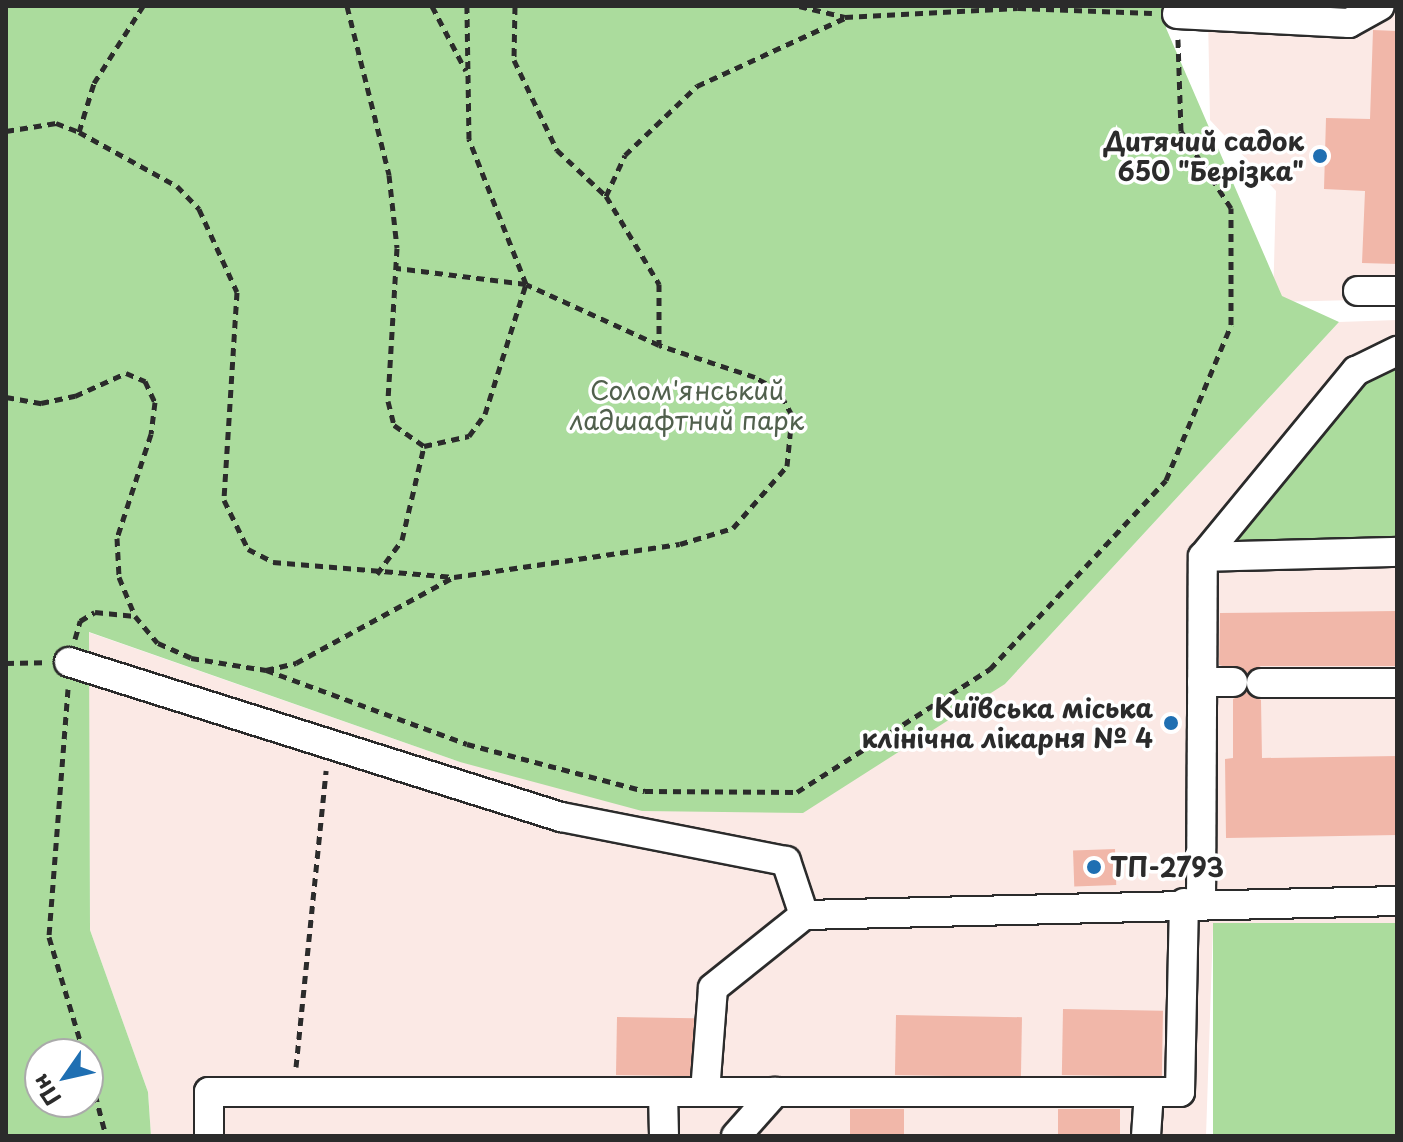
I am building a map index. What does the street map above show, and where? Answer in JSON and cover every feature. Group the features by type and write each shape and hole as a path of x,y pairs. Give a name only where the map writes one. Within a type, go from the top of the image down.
{"lane":[{"path":"1177,14 1349,23 1380,6"},
{"path":"1358,291 1397,291"},
{"path":"209,1136 209,1092 1180,1092 1193,902 1202,682 1203,557 1356,371 1397,351"},
{"path":"1203,557 1397,552"},
{"path":"69,662 561,817 786,861 804,915"},
{"path":"1202,682 1397,683"},
{"path":"705,1092 713,988 804,915 1193,902 1397,901"},
{"path":"663,1092 664,1136"},
{"path":"736,1136 775,1092"},
{"path":"1146,1136 1149,1092"}],"path":[{"path":"79,132 94,83 143,6"},
{"path":"347,6 389,175 397,268 388,401 394,425 424,446 469,436 485,414 526,284 469,139 467,6"},
{"path":"432,6 467,72"},
{"path":"515,6 514,60 557,150 606,196 659,284 659,345"},
{"path":"6,397 41,403 75,396 126,373 145,381 155,402 151,434 117,538 119,577 135,616 158,643 191,658 266,670 467,744 645,791 797,792 990,669 1166,480 1231,325 1231,208 1181,131 1177,14 1018,8 845,17 799,6"},
{"path":"606,196 625,155 697,86 845,17"},
{"path":"6,131 56,123 79,132 177,186 199,209 228,266 238,332 224,500 234,530 248,549 273,562 376,574 454,577 712,537 759,506 787,466 795,438 778,390 659,345 526,284 397,268"},
{"path":"376,574 402,540 424,446"},
{"path":"266,670 296,663 454,577"},
{"path":"79,1038 49,937 69,662 80,621 95,612 135,616"},
{"path":"6,663 69,662"},
{"path":"293,1092 329,746"}],"shaded area":[{"name":"Дитячий садок 650 \"Берізка\"","path":"1380,6 1397,6 1397,299 1273,302 1276,191 1210,120 1208,16 1349,23"},
{"name":"Київська міська клінічна лікарня № 4","path":"1397,320 1397,923 1213,927 1206,1136 151,1136 148,1092 90,930 88,632 460,762 1005,684 1339,322"}],"green space":[{"name":"Солом'янський ладшафтний парк","path":"6,6 1167,6 1166,28 1282,296 1339,322 1005,684 803,813 642,811 460,762 89,632 90,930 148,1092 151,1136 6,1136"},
{"path":"1397,361 1397,542 1230,546 1362,380"},
{"path":"1213,923 1397,923 1397,1136 1213,1136"}],"building":[{"path":"1373,30 1397,31 1397,264 1362,263 1365,191 1324,189 1326,118 1370,119"},
{"path":"1397,611 1397,666 1261,666 1247,673 1219,665 1220,613"},
{"path":"1247,692 1261,700 1262,758 1397,756 1397,835 1226,838 1225,759 1233,758 1233,699"},
{"name":"ТП-2793","path":"1115,849 1116,885 1074,886 1073,850"},
{"path":"1063,1009 1163,1011 1162,1077 1062,1075"},
{"path":"896,1015 1022,1017 1021,1077 895,1075"},
{"path":"617,1017 694,1018 693,1076 616,1075"},
{"path":"850,1109 904,1109 904,1136 850,1136"},
{"path":"1058,1109 1120,1109 1120,1136 1058,1136"}],"place":[{"name":"Дитячий садок 650 \"Берізка\"","path":"1320,156"},
{"name":"Київська міська клінічна лікарня № 4","path":"1171,723"},
{"name":"ТП-2793","path":"1094,867"}]}
